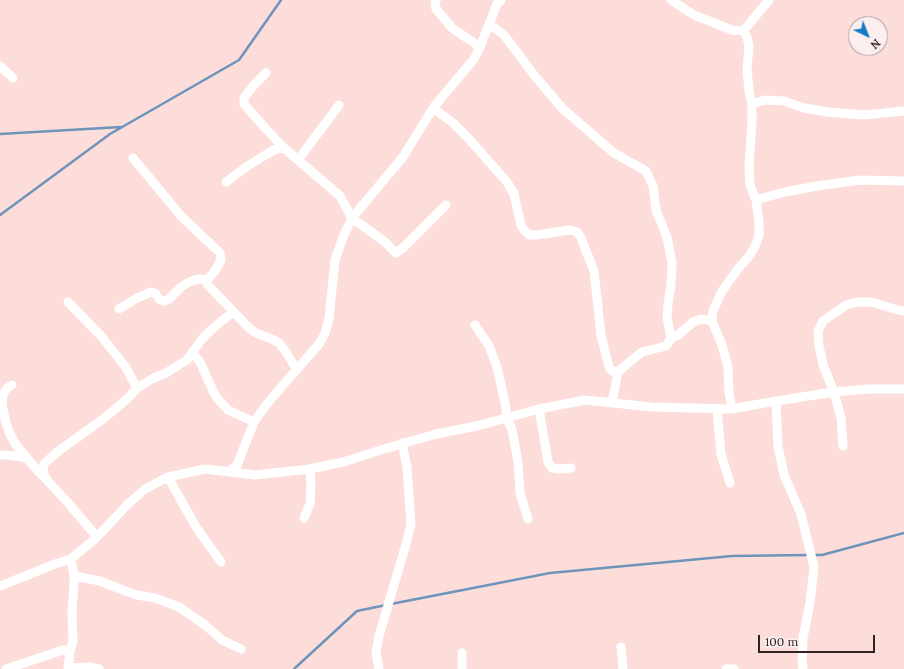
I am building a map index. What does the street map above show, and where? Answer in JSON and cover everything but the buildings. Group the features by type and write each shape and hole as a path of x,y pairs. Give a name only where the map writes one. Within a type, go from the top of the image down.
{"street":[{"path":"436,0 436,10 452,28 480,47"},
{"path":"671,0 694,15 732,30 743,30 769,0"},
{"path":"228,472 237,465 254,422 319,344 325,333 329,319 335,260 343,237 352,218 403,156 433,108 474,59 489,26 496,2"},
{"path":"489,26 495,28 504,35 525,64 562,108 614,153 646,172 653,186 656,210 667,237 672,263 667,317 671,338"},
{"path":"732,409 729,392 728,367 722,345 712,322 713,310 722,291 750,255 759,235 756,200 750,185 749,166 752,104 747,70 749,46 747,36 743,30"},
{"path":"0,66 13,78"},
{"path":"266,73 244,98 244,104 284,148 340,196 352,218 385,242 396,253 403,248 446,205"},
{"path":"752,104 765,100 784,101 804,108 827,112 864,115 904,111"},
{"path":"298,160 339,105"},
{"path":"433,108 453,123 507,182 514,194 521,225 529,235 570,230 576,232 581,238 594,272 601,335 609,367 612,371 618,372"},
{"path":"226,182 246,167 276,149 284,148"},
{"path":"133,158 181,216 220,253 221,260 215,271 207,280"},
{"path":"756,200 785,192 860,180 904,181"},
{"path":"119,309 137,298 151,292 159,299 164,301 169,299 181,287 189,282 198,279 207,280"},
{"path":"207,280 207,284 250,329 279,343 297,370"},
{"path":"68,302 101,336 125,366 137,388"},
{"path":"843,446 841,418 834,392 823,365 818,331 823,321 846,305 857,302 872,302 904,311"},
{"path":"46,479 43,471 44,464 56,453 103,419 127,399 137,388 176,368 187,360 202,339 233,312"},
{"path":"612,403 618,372 642,352 666,346 671,338 678,335 693,322 702,319 712,322"},
{"path":"475,325 489,346 497,367 507,418 512,430 518,462 520,493 528,519"},
{"path":"192,352 200,362 218,399 228,410 254,422"},
{"path":"12,386 7,388 3,395 2,405 6,423 16,445 97,537"},
{"path":"0,586 71,559 97,537 128,504 145,489 168,477 205,470 255,475 310,469 343,462 436,434 477,426 539,409 585,400 652,407 732,409 776,400 834,392 869,389 904,389"},
{"path":"776,400 778,446 784,475 801,514 814,568 810,603 803,638 803,669"},
{"path":"539,409 548,462 552,468 571,468"},
{"path":"717,409 721,454 730,483"},
{"path":"379,669 376,653 379,636 411,524 408,467 402,444"},
{"path":"0,455 26,458"},
{"path":"304,518 310,504 310,469"},
{"path":"168,477 196,527 221,562"},
{"path":"71,559 74,576 72,611 73,641 68,668 89,667 99,669"},
{"path":"74,576 100,581 137,595 155,598 179,607 205,625 222,640 241,649"},
{"path":"621,647 623,669"},
{"path":"6,669 63,650 70,651"},
{"path":"462,653 462,669"},
{"path":"726,669 734,669"}],"waterway":[{"path":"0,215 110,134 239,60 281,0"},
{"path":"0,134 121,127"},
{"path":"813,555 822,555 904,533"},
{"path":"391,604 550,573 732,556 808,555"},
{"path":"294,669 357,611 386,605"}]}
